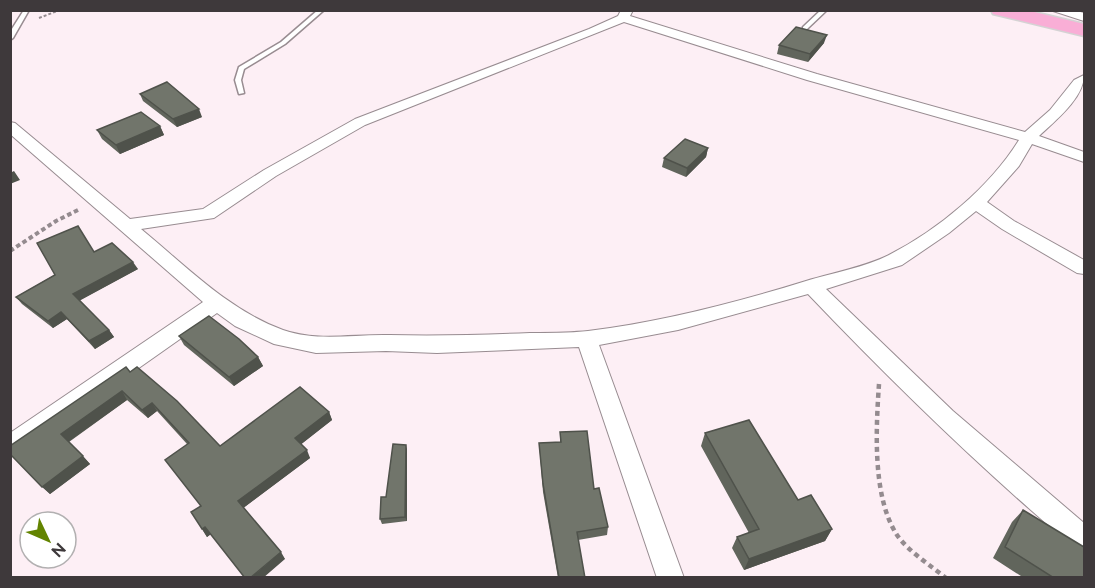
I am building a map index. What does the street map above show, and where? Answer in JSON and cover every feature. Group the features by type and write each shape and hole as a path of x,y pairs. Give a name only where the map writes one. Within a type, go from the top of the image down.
{"main road":[{"path":"1000,10 1084,30"}],"street":[{"path":"1056,10 1084,17"},
{"path":"125,225 208,214 270,173 360,122 593,32 625,14 813,76 1028,138 1084,157"},
{"path":"10,126 217,303 242,321 281,338 316,345 386,343 436,345 587,339 678,322 814,288 895,260 943,228 976,202 1013,163 1028,138 1055,113 1084,79"},
{"path":"976,202 1008,225 1084,268"},
{"path":"814,288 1000,468 1084,539"},
{"path":"10,446 217,303"},
{"path":"587,339 671,578"}],"lane":[{"path":"10,38 27,10"},
{"path":"240,93 238,80 241,68 283,43 322,10"},
{"path":"805,28 825,10"}],"path":[{"path":"10,251 56,221 97,200"},
{"path":"882,356 877,443 883,496 897,534 946,578"}],"building":[{"path":"796,27 827,35 810,54 779,45"},
{"path":"167,82 199,109 173,119 140,94"},
{"path":"141,112 160,126 116,145 97,130"},
{"path":"685,139 708,148 687,168 664,158"},
{"path":"78,226 94,252 112,243 133,262 73,294 109,330 89,341 61,312 48,321 16,297 55,275 37,243"},
{"path":"209,316 258,357 229,377 179,336"},
{"path":"126,367 130,372 137,367 177,401 220,446 300,387 329,412 295,438 307,450 238,501 281,552 250,578 245,578 205,527 202,529 191,512 201,506 165,460 189,443 152,403 142,410 122,391 61,434 83,456 42,487 10,454 10,446"},
{"path":"749,420 798,500 811,495 832,529 749,559 737,537 759,529 705,433"},
{"path":"587,431 594,489 599,488 608,527 577,532 585,578 559,578 543,484 539,443 561,442 560,432"},
{"path":"393,444 406,445 405,517 380,519 381,497 386,497"},
{"path":"1023,510 1084,547 1084,578 1054,578 1005,547"}]}
